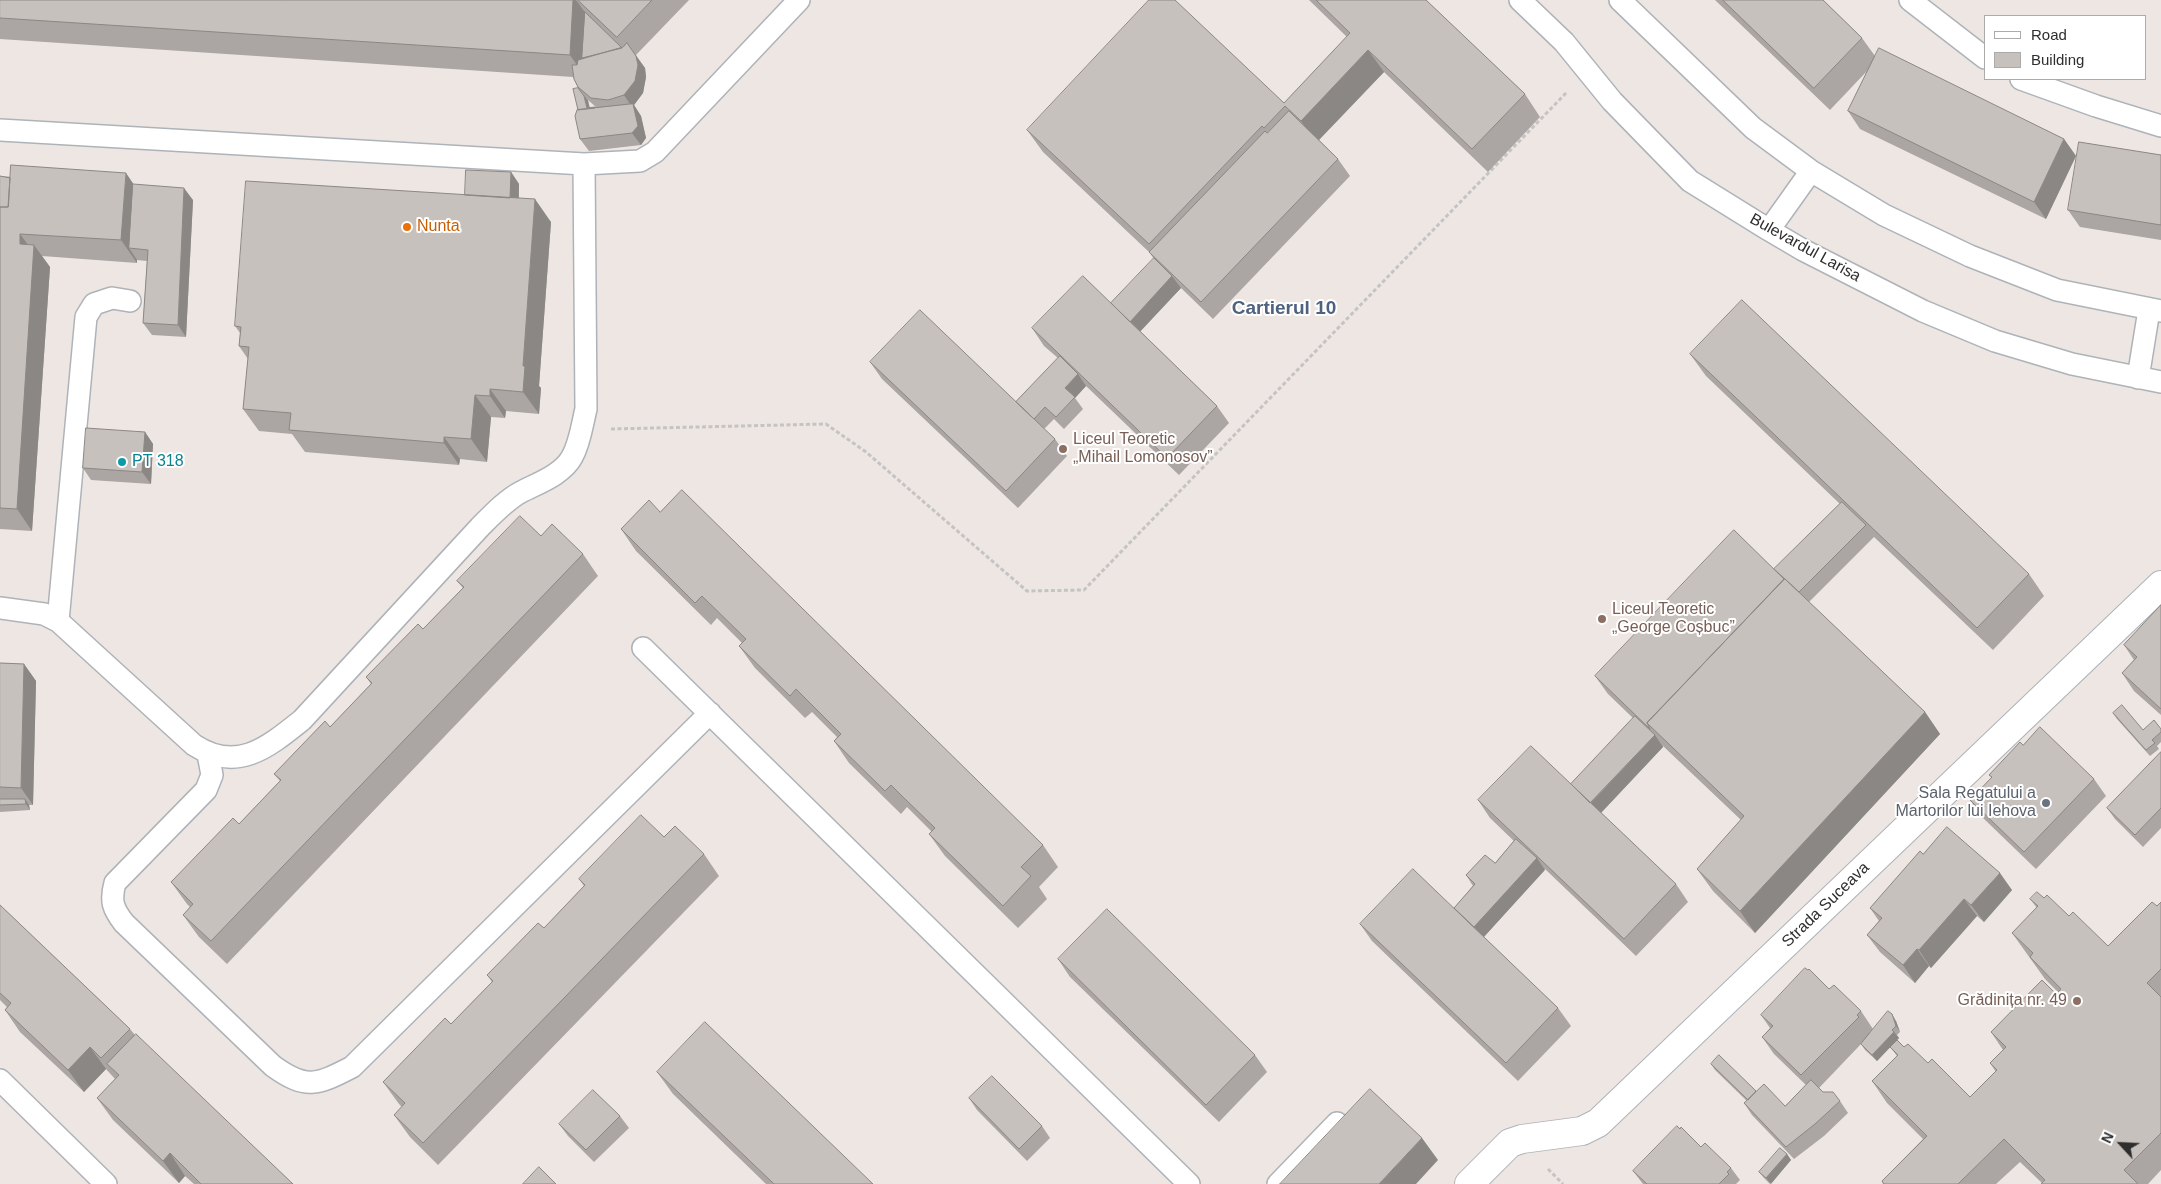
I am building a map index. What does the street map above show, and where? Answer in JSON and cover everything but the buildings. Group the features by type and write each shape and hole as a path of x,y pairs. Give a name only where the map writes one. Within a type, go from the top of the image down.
{"street":[{"name":"Strada Suceava","path":"1470,1184 1510,1143 1522,1139 1582,1132 1598,1122 2161,585"}],"lane":[{"path":"0,130 584,164 640,161 655,152 799,0"},
{"name":"Bulevardul Larisa","path":"1520,0 1564,42 1612,101 1690,181 1769,230 1811,254 1922,311 1995,341 2072,364 2161,382"},
{"path":"1620,0 1753,128 1811,171 1897,222 1970,256 2057,290 2155,311 2138,378"},
{"path":"1910,0 1984,57"},
{"path":"2024,80 2096,106 2161,126"},
{"path":"0,608 44,614 58,621 194,745 208,754 239,757 255,753 274,742 302,720 480,527 501,507 521,492 535,487 571,459 586,409 584,164"},
{"path":"1769,230 1811,171"},
{"path":"58,621 86,317 94,304 112,298 130,301"},
{"path":"643,648 1189,1184"},
{"path":"208,754 212,774 206,790 115,883 111,895 112,904 124,923 272,1066 300,1082 316,1083 352,1067 710,713"},
{"path":"0,1080 106,1184"},
{"path":"1278,1184 1337,1123"}],"path":[{"path":"581,430 826,424 866,452 1027,591 1084,590 1588,71"}],"place":[{"name":"Nunta","path":"407,227"},
{"name":"Liceul Teoretic „Mihail Lomonosov”","path":"1063,449"},
{"name":"PT 318","path":"122,462"},
{"name":"Liceul Teoretic „George Coșbuc”","path":"1602,619"},
{"name":"Sala Regatului a Martorilor lui Iehova","path":"2046,803"},
{"name":"Grădinița nr. 49","path":"2077,1001"}],"district":[{"name":"Cartierul 10","path":"1284,309"}]}
